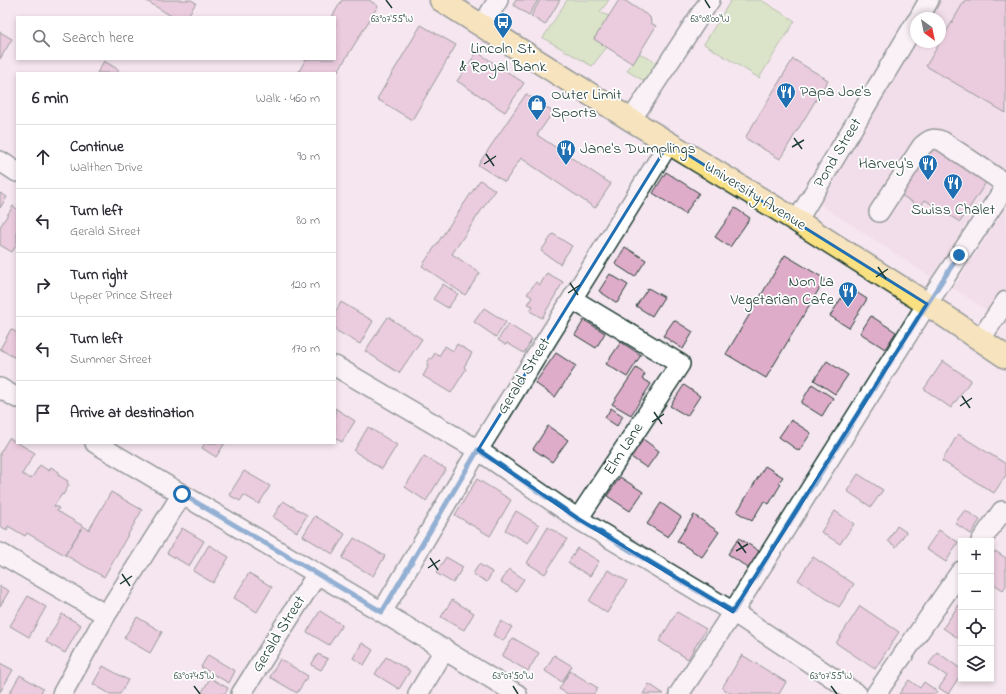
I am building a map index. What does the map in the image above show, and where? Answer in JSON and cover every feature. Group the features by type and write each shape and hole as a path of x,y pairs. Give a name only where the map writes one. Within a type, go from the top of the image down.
{"main road":[{"name":"University Avenue","path":"441,0 668,143 797,221 927,304 1006,357"}],"street":[{"path":"482,26 498,0"},
{"path":"631,120 710,0"},
{"path":"922,12 929,0"},
{"name":"Pond Street","path":"797,221 910,32"},
{"path":"679,694 733,612 927,304 1006,185 942,141 937,139 930,140 922,146 879,212"},
{"name":"Gerald Street","path":"382,612 478,450 668,143"},
{"path":"0,161 16,171"},
{"name":"Elm Lane","path":"572,299 680,364 578,519"},
{"path":"980,340 1006,301"},
{"path":"336,367 478,450 578,519 733,612 857,694"},
{"path":"0,388 16,397"},
{"path":"97,444 445,649 517,694"},
{"path":"62,694 106,615 182,494"},
{"path":"983,538 1002,511"},
{"path":"0,553 106,615"},
{"name":"Gerald Street","path":"241,694 317,574"},
{"path":"876,694 958,574"},
{"path":"418,694 445,649"}],"highlighted area":[{"path":"669,143 927,304 733,612 578,519 478,450"}],"shaded area":[{"path":"941,0 1006,0 1006,165 931,277 818,203 912,48 946,48 946,12 934,12"},
{"path":"1006,208 1006,325 953,288"}],"green space":[{"path":"567,0 609,0 600,12 609,16 594,39 607,47 592,66 543,38"},
{"path":"731,0 761,0 795,21 759,78 704,44"},
{"path":"639,53 659,64 646,82 627,71"}],"building":[{"path":"145,0 191,0 196,3 188,16 171,16"},
{"path":"342,0 369,0 378,6 336,74 336,72 299,72 305,60 336,60 336,16 333,16"},
{"path":"516,0 538,0 529,15 513,5"},
{"path":"540,0 560,0 545,25 531,16"},
{"path":"619,0 624,0 650,17 651,23 656,26 633,64 594,39"},
{"path":"965,0 1006,0 1006,113 926,66 937,48 946,48 946,32"},
{"path":"421,25 456,45 412,120 377,99"},
{"path":"0,32 12,39 0,59"},
{"path":"477,52 524,83 505,112 457,81"},
{"name":"Papa Joe's","path":"793,59 828,80 780,159 745,138"},
{"path":"104,61 119,70 118,72 98,72"},
{"path":"526,94 553,112 537,135 611,184 595,208 521,158 505,182 478,165"},
{"path":"932,146 987,181 960,222 925,200 920,207 901,195"},
{"path":"666,172 699,193 685,214 653,193"},
{"path":"480,180 495,190 452,254 480,273 465,295 422,266"},
{"path":"0,193 7,197 0,208"},
{"path":"13,206 16,208 16,246 12,252 0,245 0,227"},
{"path":"735,208 750,218 730,247 715,237"},
{"path":"553,234 572,246 560,264 541,251"},
{"path":"625,247 646,260 635,277 615,264"},
{"path":"785,255 825,279 766,378 726,354"},
{"path":"547,273 563,282 542,318 530,311 533,306 528,304 532,297 527,294 536,282 540,285"},
{"path":"610,274 628,285 617,303 599,291"},
{"path":"443,284 458,294 448,308 433,299"},
{"name":"Non La Vegetarian Cafe","path":"848,287 867,299 849,328 830,316"},
{"path":"648,288 664,297 652,316 636,306"},
{"path":"341,302 373,321 360,344 336,331 336,311"},
{"path":"484,308 506,322 496,337 474,322"},
{"path":"871,316 896,332 885,349 860,333"},
{"path":"388,317 422,339 399,373 365,351"},
{"path":"584,320 605,333 596,348 575,335"},
{"path":"674,320 693,332 683,349 663,336"},
{"path":"508,324 532,339 524,353 507,343 506,345 498,340"},
{"path":"11,329 16,332 16,358 0,349"},
{"path":"621,342 641,355 627,377 606,364"},
{"path":"457,344 472,353 464,367 466,369 451,393 423,376 428,367 427,364 429,359 432,358 435,353 439,356 445,346 453,351"},
{"path":"556,353 576,366 555,397 535,383"},
{"path":"827,361 848,375 835,394 814,380"},
{"path":"943,361 971,380 951,408 924,389"},
{"path":"636,368 645,374 642,379 651,384 631,415 612,404"},
{"path":"812,384 833,398 822,416 801,403"},
{"path":"684,385 700,396 687,416 670,406"},
{"path":"611,408 623,416 617,426 605,418"},
{"path":"336,409 355,421 342,442 336,439"},
{"path":"791,420 811,433 799,451 779,437"},
{"path":"548,426 568,440 552,462 533,449"},
{"path":"368,427 397,445 382,469 354,451"},
{"path":"958,434 1006,464 1006,475 994,493 942,461"},
{"path":"9,438 16,442 16,444 19,444 35,453 22,474 31,479 40,465 49,471 51,467 59,472 58,475 68,481 67,483 69,485 54,506 59,508 57,511 83,526 65,555 27,533 25,536 8,526 7,530 0,526 0,453"},
{"path":"643,439 659,451 647,468 631,457"},
{"path":"204,444 224,444 216,457 202,448"},
{"path":"424,456 446,469 426,501 405,487"},
{"path":"765,466 783,477 779,482 781,484 769,504 764,501 752,521 737,512"},
{"path":"244,471 270,486 259,504 244,495 240,501 229,495"},
{"path":"858,474 883,490 871,507 847,491"},
{"path":"620,477 643,492 630,511 607,496"},
{"path":"477,479 511,500 490,536 455,515"},
{"path":"111,492 142,510 104,577 65,555 83,526 89,530"},
{"path":"283,501 307,515 297,532 273,517"},
{"path":"661,503 681,517 668,537 647,524"},
{"path":"965,510 980,520 971,534 955,523"},
{"path":"516,511 539,525 528,543 505,530"},
{"path":"835,511 854,524 840,544 821,532"},
{"path":"694,515 719,532 702,557 677,541"},
{"path":"315,516 345,534 333,554 303,536"},
{"path":"897,526 906,532 896,547 888,541"},
{"path":"548,527 567,539 545,574 527,563"},
{"path":"182,528 204,541 189,566 167,553"},
{"path":"939,530 958,542 946,562 926,549"},
{"path":"354,538 385,556 373,576 342,558"},
{"path":"739,538 762,553 751,570 728,554"},
{"path":"209,545 229,557 213,583 193,571"},
{"path":"577,548 599,561 590,576 568,563"},
{"path":"995,551 1006,558 1006,586 1003,590 994,584"},
{"path":"446,557 463,567 453,583 436,573"},
{"path":"813,557 854,584 839,607 798,580"},
{"path":"479,564 492,572 487,582 473,574"},
{"path":"509,569 524,579 516,591 501,582"},
{"path":"608,570 627,581 607,613 589,601"},
{"path":"249,573 272,587 257,612 234,598"},
{"path":"0,586 9,591 0,606"},
{"path":"28,596 46,607 29,637 10,626"},
{"path":"452,600 474,613 464,630 441,617"},
{"path":"860,606 899,632 875,669 836,643"},
{"path":"958,606 958,638 943,628"},
{"path":"320,611 342,625 329,645 307,632"},
{"path":"677,612 706,629 688,659 659,641"},
{"path":"62,614 81,625 65,653 46,642"},
{"path":"137,617 162,632 150,653 124,638"},
{"path":"501,621 512,627 503,641 493,635"},
{"path":"513,638 539,653 528,671 502,656"},
{"path":"362,643 373,650 364,665 353,658"},
{"path":"937,652 958,667 958,679 948,694 939,688 947,676 929,664"},
{"path":"318,654 328,659 321,670 311,665"},
{"path":"208,655 235,671 229,683 201,667"},
{"path":"554,655 572,666 562,682 545,671"},
{"path":"742,655 786,682 779,694 732,694 722,688"},
{"path":"386,657 410,671 399,689 375,674"},
{"path":"280,659 308,676 297,693 270,677"},
{"path":"0,663 13,670 0,692"},
{"path":"103,666 128,680 120,694 110,694 93,684"},
{"path":"570,671 598,688 594,694 568,694 559,689"},
{"path":"20,675 43,689 40,694 9,694"},
{"path":"210,678 228,688 225,694 201,694"},
{"path":"909,680 920,688 924,682 937,691 935,694 899,694"},
{"path":"649,684 664,694 643,694"}],"place":[{"name":"Lincoln St. & Royal Bank","path":"503,39"},
{"name":"Papa Joe's","path":"786,109"},
{"name":"Outer Limit Sports","path":"537,121"},
{"name":"Jane's Dumplings","path":"566,166"},
{"name":"Harvey's","path":"928,181"},
{"name":"Swiss Chalet","path":"953,200"},
{"name":"Non La Vegetarian Cafe","path":"848,308"}],"route":[{"path":"182,494 382,612 478,450 578,519 733,612 959,255"}]}
